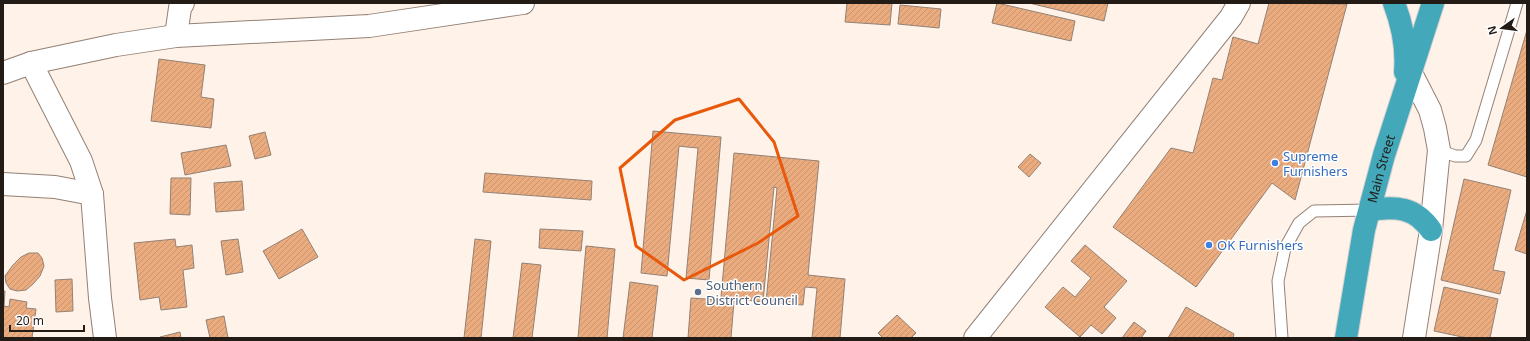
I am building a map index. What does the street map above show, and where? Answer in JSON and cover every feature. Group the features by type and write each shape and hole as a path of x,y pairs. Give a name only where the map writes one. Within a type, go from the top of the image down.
{"highway":[{"path":"1394,3 1401,26 1406,60 1402,97"},
{"name":"Main Street","path":"1346,338 1363,238 1384,155 1433,3"},
{"path":"1370,210 1394,207 1402,209 1412,213 1424,221 1431,230"}],"street":[{"path":"176,36 180,8 183,3"},
{"path":"3,73 31,63 116,45 176,36 368,26 523,3"},
{"path":"975,338 1231,17 1239,3"},
{"path":"31,63 81,161 92,194 100,298 105,338"},
{"path":"1410,72 1430,110 1439,150 1431,230 1414,338"},
{"path":"3,184 55,187 92,194"}],"lane":[{"path":"1439,150 1455,156 1466,156 1476,140 1517,3"},
{"path":"1282,338 1278,281 1285,248 1299,223 1314,211 1370,210"}],"highlighted area":[{"path":"739,99 774,142 798,216 758,243 684,280 636,246 620,168 675,120"}],"building":[{"path":"847,3 892,3 890,25 845,22"},
{"path":"997,3 1075,21 1071,41 992,23"},
{"path":"1029,3 1108,3 1104,21"},
{"path":"1269,3 1347,4 1295,200 1272,183 1196,287 1113,227 1171,148 1193,153 1213,78 1222,80 1233,37 1258,44"},
{"path":"900,5 941,9 939,28 898,24"},
{"path":"1527,30 1527,177 1488,165"},
{"path":"159,59 205,65 201,97 214,99 211,128 151,121"},
{"path":"653,131 721,137 709,280 686,278 698,148 679,146 667,276 641,273"},
{"path":"265,132 271,155 255,159 249,136"},
{"path":"226,145 231,166 185,175 181,153"},
{"path":"734,153 819,161 808,275 845,279 840,338 812,338 817,288 805,287 803,305 766,302 777,188 774,187 763,302 721,297"},
{"path":"1030,154 1041,163 1029,177 1018,167"},
{"path":"485,173 592,181 591,200 483,192"},
{"path":"171,178 191,178 190,215 170,214"},
{"path":"1464,179 1511,190 1493,270 1505,272 1500,294 1441,280"},
{"path":"242,181 244,210 216,212 214,183"},
{"path":"1527,210 1527,254 1515,250"},
{"path":"302,229 318,257 279,279 263,251"},
{"path":"540,229 583,231 581,251 539,248"},
{"path":"175,239 176,247 192,245 194,268 183,270 187,307 161,310 159,297 140,300 134,243"},
{"path":"238,239 243,272 226,275 221,241"},
{"path":"475,239 491,241 481,338 464,338"},
{"path":"1085,245 1127,281 1104,307 1116,318 1102,334 1091,325 1080,337 1045,307 1063,287 1075,297 1091,278 1071,261"},
{"path":"586,246 615,249 607,338 578,338"},
{"path":"29,253 38,253 42,258 44,266 40,276 26,290 17,291 10,289 6,283 5,276 21,257"},
{"path":"522,263 541,265 532,338 513,338"},
{"path":"72,279 73,311 56,312 55,280"},
{"path":"630,282 658,286 652,338 623,338"},
{"path":"1444,287 1498,299 1490,338 1467,338 1434,331"},
{"path":"3,291 5,291 4,306 9,307 10,299 27,302 26,308 36,309 32,338 3,338"},
{"path":"691,298 734,301 731,338 688,338"},
{"path":"1186,307 1234,334 1233,338 1168,338"},
{"path":"897,315 916,333 911,338 883,338 878,333"},
{"path":"224,316 228,338 210,338 206,320"},
{"path":"1134,322 1146,331 1141,338 1122,338"},
{"path":"180,332 181,338 160,337"}],"place":[{"name":"Supreme Furnishers","path":"1275,163"},
{"name":"OK Furnishers","path":"1209,245"},
{"name":"Southern District Council","path":"698,292"}]}
